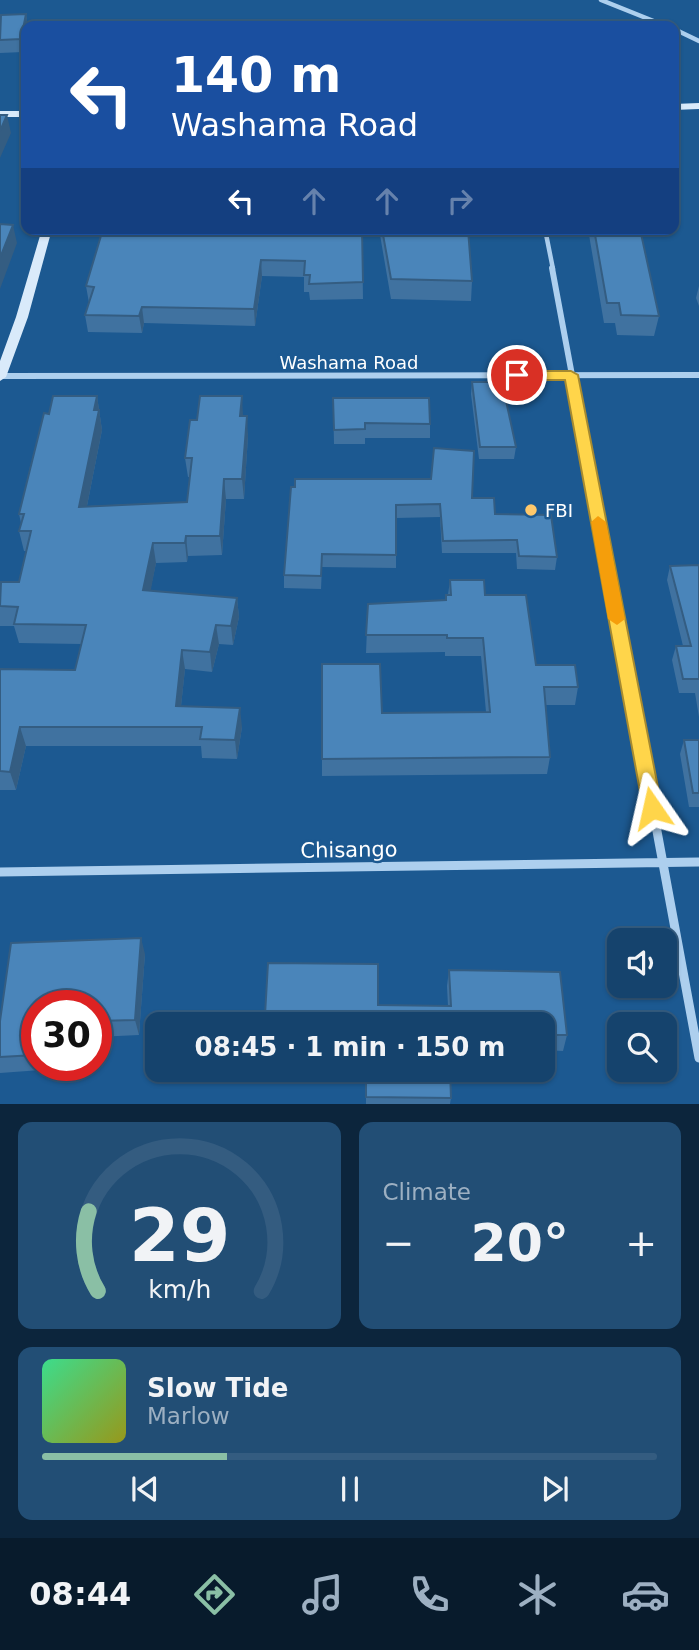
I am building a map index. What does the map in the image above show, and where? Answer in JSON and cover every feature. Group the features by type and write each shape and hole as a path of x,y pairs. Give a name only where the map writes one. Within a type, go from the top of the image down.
{"street":[{"path":"601,0 654,21"},
{"path":"679,32 699,41"},
{"path":"679,107 699,106"},
{"path":"0,114 21,114"},
{"path":"0,376 45,235"},
{"path":"546,235 699,1058"},
{"name":"Washama Road","path":"0,376 699,375"},
{"name":"Chisango","path":"0,873 699,862"}],"building":[{"path":"26,14 25,21 21,21 21,39 0,40 1,15"},
{"path":"0,115 7,115 0,131"},
{"path":"0,224 13,225 0,258"},
{"path":"101,235 362,235 363,282 309,284 310,275 304,275 305,261 261,260 254,309 142,307 139,316 85,315 94,287 86,286"},
{"path":"383,235 468,235 472,281 391,279"},
{"path":"595,235 641,235 659,316 621,315 619,303 607,303"},
{"path":"472,382 502,382 516,447 480,447"},
{"path":"53,396 97,396 94,410 99,410 79,507 187,502 192,458 185,458 190,420 197,420 200,396 242,396 240,416 247,416 242,479 224,479 220,536 186,536 185,543 153,543 143,590 237,598 231,626 216,625 210,652 182,650 176,706 240,708 235,740 200,739 202,727 20,727 10,772 0,771 0,669 75,670 86,625 14,624 18,607 0,606 1,582 19,582 31,531 19,531 24,514 19,514 44,413 49,414"},
{"path":"333,398 429,398 430,424 365,423 365,429 334,430"},
{"path":"434,448 474,451 472,498 494,498 495,514 551,515 557,557 519,556 517,540 443,541 440,504 396,505 396,555 322,554 321,576 284,575 291,487 295,487 295,479 431,479"},
{"path":"699,565 699,679 683,679 676,646 691,646 670,566"},
{"path":"450,580 484,580 485,595 526,595 536,665 575,665 578,687 544,687 550,757 322,759 322,664 380,664 382,713 490,712 483,638 366,635 368,604 446,600 446,595 451,595"},
{"path":"684,740 699,740 699,793 693,793"},
{"path":"141,938 135,1020 112,1021 112,990 21,990 21,1056 0,1057 0,1021 11,943"},
{"path":"268,963 378,964 378,1005 451,1006 449,970 560,972 567,1035 555,1035 555,1012 265,1012"},
{"path":"366,1082 450,1082 451,1098 366,1097"}],"slow traffic":[{"path":"598,522 617,619"}],"place":[{"name":"FBI","path":"531,510"}],"route":[{"path":"517,375 571,375 652,808"}]}
